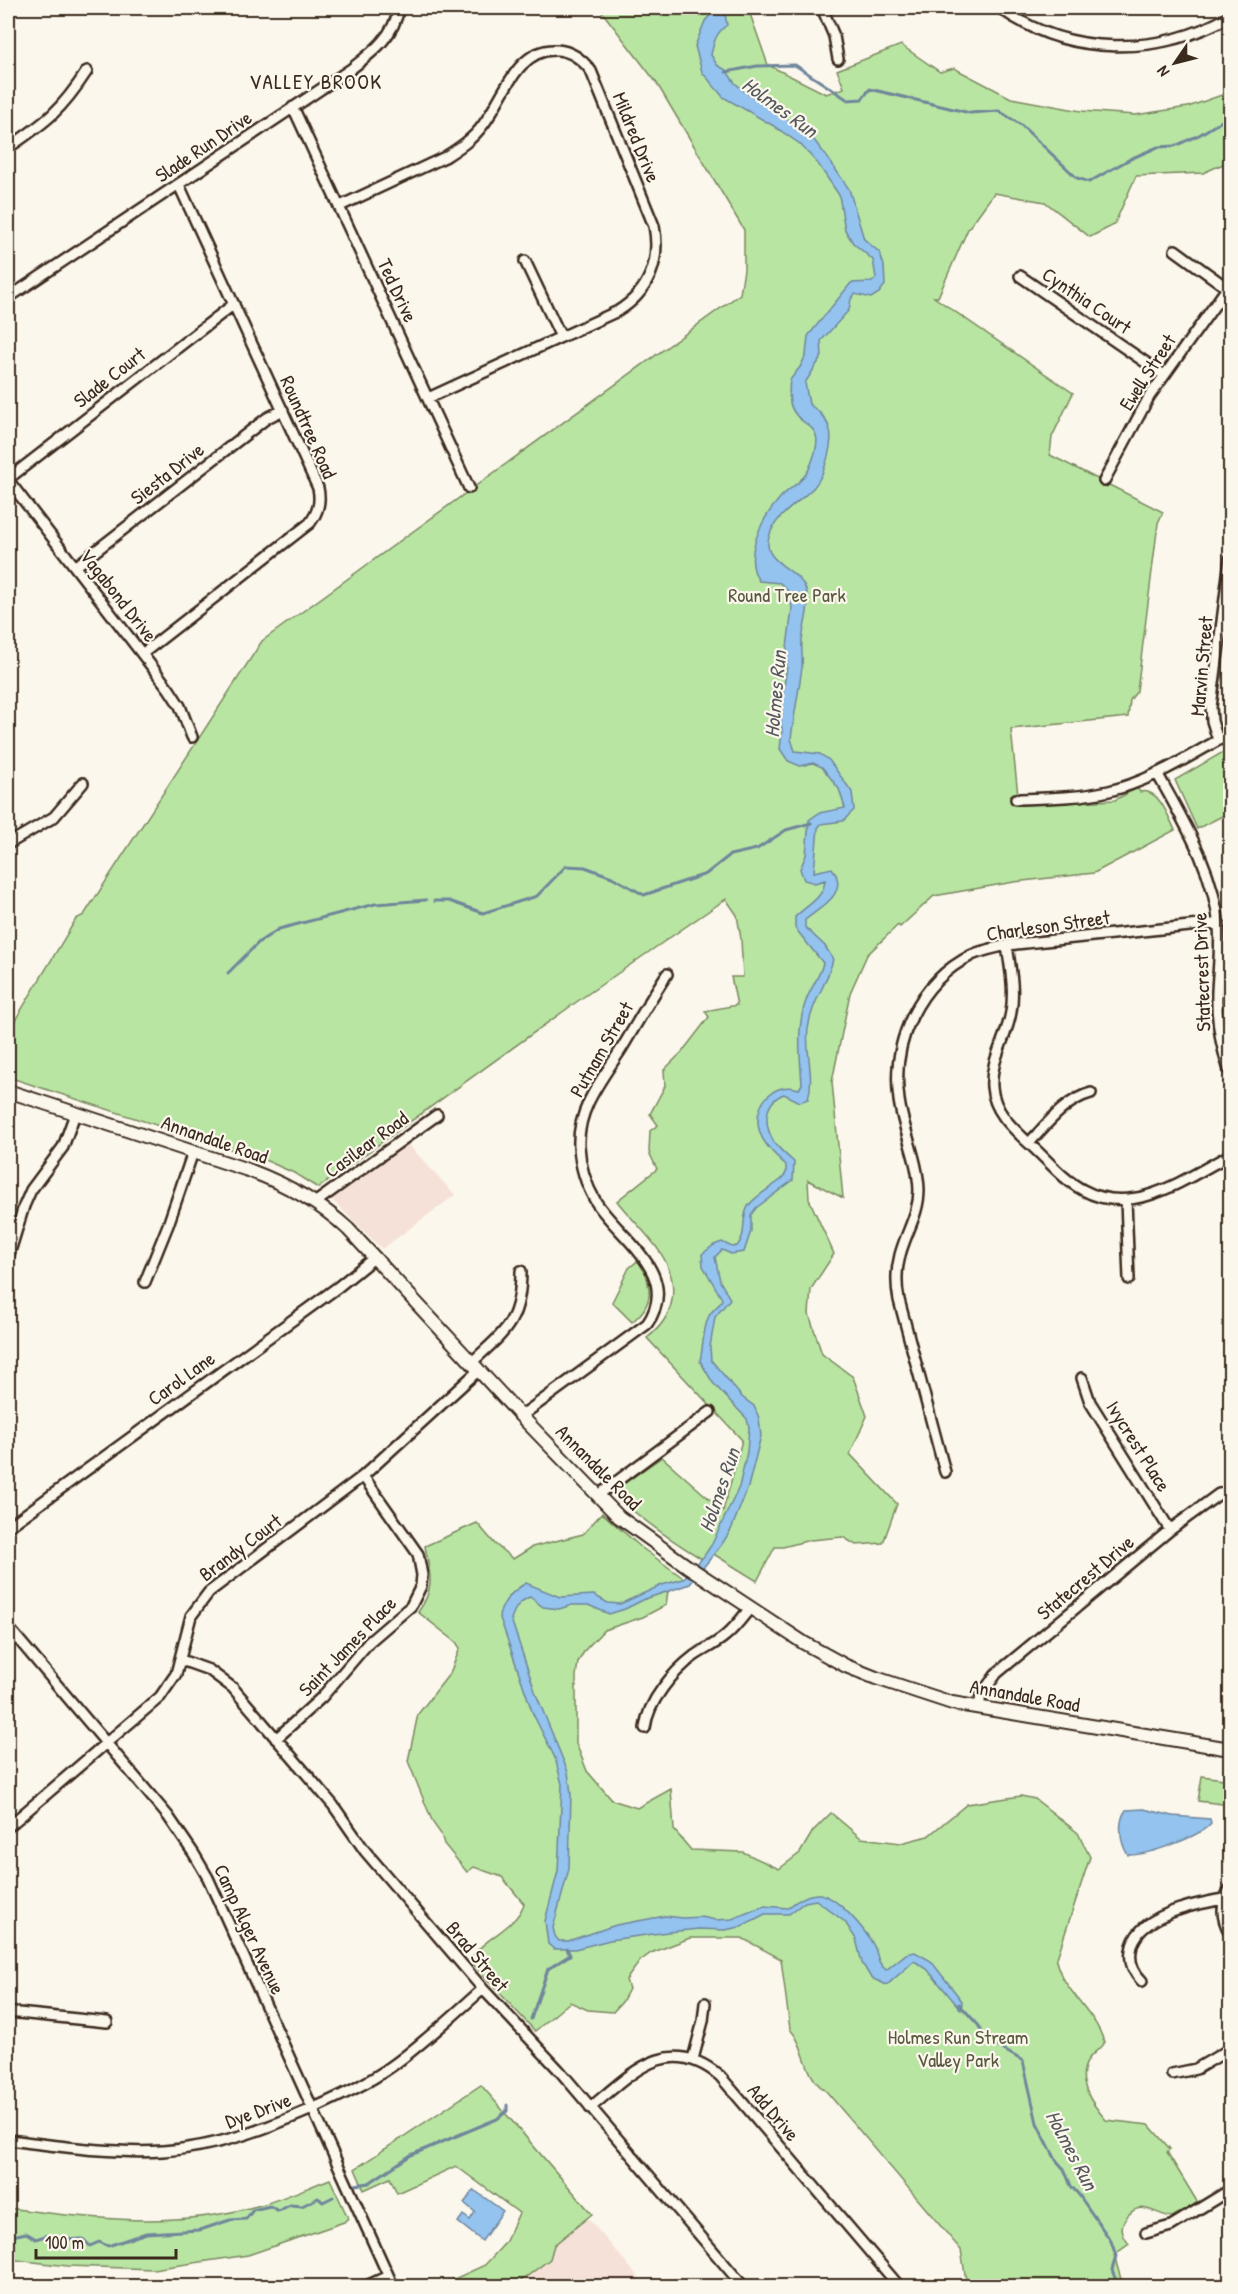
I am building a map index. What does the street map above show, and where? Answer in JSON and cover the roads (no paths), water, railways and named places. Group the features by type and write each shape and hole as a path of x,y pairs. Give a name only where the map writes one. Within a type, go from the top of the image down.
{"main road":[{"name":"Annandale Road","path":"8,1091 278,1181 316,1202 348,1229 375,1257 521,1416 619,1517 750,1608 804,1643 846,1666 931,1697 1230,1749"}],"street":[{"name":"Slade Run Drive","path":"8,297 351,69 375,50 393,27 399,8"},
{"path":"822,8 834,36 838,59"},
{"path":"1000,8 1025,23 1062,38 1098,45 1120,46 1156,44 1174,40 1207,28 1230,16"},
{"name":"Mildred Drive","path":"340,206 458,149 483,125 520,66 534,55 554,50 574,55 591,71 654,226 657,251 650,277 636,298 618,311 428,398"},
{"path":"8,148 50,119 71,96 87,71"},
{"name":"Ted Drive","path":"293,107 469,488"},
{"name":"Roundtree Road","path":"142,654 310,523 320,498 318,488 283,410 179,185"},
{"path":"1175,250 1229,289"},
{"path":"525,261 561,337"},
{"name":"Cynthia Court","path":"1020,276 1164,375"},
{"name":"Ewell Street","path":"1104,481 1125,438 1164,375 1229,289"},
{"name":"Slade Court","path":"8,480 234,304"},
{"name":"Siesta Drive","path":"75,567 267,418 283,410"},
{"name":"Vagabond Drive","path":"8,480 180,706 192,737"},
{"name":"Marvin Street","path":"1218,740 1212,721 1211,707 1230,559"},
{"path":"1016,799 1091,794 1136,783 1230,734"},
{"name":"Statecrest Drive","path":"1157,773 1205,864 1216,902 1219,922 1219,1025 1230,1073"},
{"path":"8,844 54,817 82,783"},
{"name":"Charleson Street","path":"945,1472 898,1300 897,1285 900,1256 915,1216 919,1190 918,1176 900,1103 898,1068 905,1032 918,1004 928,990 954,966 971,956 1006,945 1219,922"},
{"path":"1006,945 1013,996 1008,1023 993,1065 992,1089 1000,1112 1007,1122 1070,1182 1085,1191 1111,1200 1126,1200 1153,1195 1230,1155"},
{"name":"Putnam Street","path":"521,1416 647,1324 654,1314 658,1284 650,1265 615,1227 597,1202 584,1179 579,1146 581,1124 589,1099 667,974"},
{"path":"1029,1143 1067,1104 1091,1093"},
{"path":"8,1258 24,1206 32,1190 63,1147 75,1114"},
{"name":"Casilear Road","path":"316,1202 437,1115"},
{"path":"146,1282 193,1152"},
{"path":"1126,1200 1129,1279"},
{"name":"Carol Lane","path":"8,1527 338,1287 375,1257"},
{"name":"Brandy Court","path":"8,1827 160,1697 176,1674 191,1616 209,1592 363,1476 475,1366 515,1316 519,1304 521,1271"},
{"name":"Ivycrest Place","path":"1082,1378 1090,1402 1170,1530"},
{"path":"597,1496 710,1412"},
{"name":"Saint James Place","path":"276,1738 322,1697 369,1642 411,1606 421,1586 422,1575 418,1554 363,1476"},
{"name":"Statecrest Drive","path":"979,1707 981,1695 997,1673 1170,1530 1219,1494 1230,1491"},
{"path":"645,1728 648,1712 654,1700 678,1671 696,1655 724,1637 750,1608"},
{"name":"Camp Alger Avenue","path":"8,1628 168,1816 194,1854 208,1878 393,2286"},
{"name":"Brad Street","path":"181,1660 203,1667 233,1688 333,1805 365,1851 507,2017 543,2053 743,2286"},
{"path":"1230,1889 1224,1899 1223,1918 1230,1933"},
{"path":"1142,1981 1132,1968 1130,1956 1131,1947 1139,1932 1157,1919 1201,1903 1224,1899"},
{"name":"Dye Drive","path":"8,2140 102,2150 162,2151 195,2147 242,2136 282,2122 361,2086 390,2067 483,1989"},
{"path":"693,2060 700,2039 705,2002"},
{"path":"8,2012 107,2022"},
{"path":"1172,2074 1196,2069 1230,2049"},
{"name":"Add Drive","path":"590,2108 647,2063 670,2057 693,2060 710,2067 899,2286"},
{"path":"1146,2233 1180,2222 1230,2190"},
{"path":"366,2286 388,2276"}],"water":[{"path":"711,8 726,8 727,25 716,38 711,55 717,65 726,70 744,91 811,136 849,189 864,239 880,253 884,266 885,285 879,293 871,298 855,294 851,299 849,310 821,341 822,356 805,383 809,404 823,416 829,427 831,441 828,458 814,487 776,522 769,537 768,546 775,559 802,582 807,596 802,640 802,667 791,739 795,751 820,754 829,760 852,792 854,810 843,821 821,824 818,828 814,872 832,868 838,884 832,898 805,920 805,927 825,946 833,959 812,1010 808,1029 811,1081 808,1099 800,1102 784,1094 772,1102 767,1114 770,1135 794,1162 793,1180 756,1208 751,1215 751,1231 744,1252 731,1254 722,1250 715,1257 720,1281 730,1299 715,1317 710,1347 711,1360 742,1397 754,1406 759,1418 761,1436 748,1487 731,1530 690,1584 609,1614 588,1605 572,1605 559,1609 543,1607 530,1597 518,1605 511,1619 536,1694 568,1772 571,1793 569,1869 553,1928 559,1941 568,1941 616,1925 665,1916 732,1919 764,1906 788,1908 808,1896 824,1895 841,1906 857,1922 870,1939 879,1961 886,1970 906,1954 915,1952 931,1961 962,2001 961,2010 927,1969 914,1961 887,1985 871,1978 862,1963 856,1939 845,1922 816,1900 805,1902 789,1914 765,1914 740,1927 725,1930 699,1929 668,1932 610,1940 575,1949 554,1949 548,1944 545,1921 558,1871 562,1784 555,1758 533,1714 499,1615 509,1597 526,1583 560,1597 594,1595 608,1603 620,1604 662,1585 683,1579 712,1544 739,1487 747,1452 749,1428 747,1419 713,1383 700,1361 708,1318 722,1299 703,1266 702,1254 722,1242 732,1247 737,1246 742,1236 746,1210 749,1205 756,1197 783,1178 786,1173 786,1165 762,1138 758,1114 761,1105 772,1092 789,1087 799,1089 802,1084 801,1019 807,998 823,963 795,928 795,917 822,892 825,880 815,883 804,880 800,869 806,855 809,820 819,813 845,808 839,789 822,767 813,763 800,766 788,761 780,749 782,731 780,712 792,609 790,593 780,583 759,581 754,571 753,549 761,526 773,506 806,474 815,452 817,441 815,433 794,412 790,403 789,391 790,380 806,355 808,336 851,283 872,282 876,278 873,260 853,243 845,230 839,195 818,164 800,144 723,97 702,72 695,46 705,21 712,13"},
{"path":"1144,1809 1173,1816 1210,1819 1211,1823 1196,1834 1172,1845 1128,1855 1123,1845 1121,1820 1126,1810"},
{"path":"474,2190 503,2211 482,2241 458,2222 463,2215 470,2220 475,2212 464,2203"}],"waterway":[{"path":"726,72 757,66 795,65 848,100 862,99 870,89 970,113 999,111 1021,125 1077,178 1089,182 1130,159 1158,147 1175,146 1199,135 1230,116"},
{"path":"434,901 449,901 483,913 537,896 566,866 585,867 612,877 644,895 706,874 730,855 757,849 786,830 811,823"},
{"path":"228,973 259,942 279,929 375,904 426,900"},
{"path":"531,2019 548,1969 570,1955 567,1949"},
{"name":"Holmes Run","path":"959,2004 979,2026 985,2039 1023,2061 1037,2123 1056,2160 1064,2169 1071,2186 1111,2241 1116,2256 1112,2270 1118,2286"},
{"path":"355,2185 369,2183 411,2155 497,2119 507,2111 507,2105"},
{"path":"8,2237 26,2233 36,2239 48,2235 61,2240 83,2239 90,2246 99,2242 108,2246 146,2233 200,2230 230,2220 246,2219 253,2210 270,2206 278,2211 290,2205 302,2206 318,2198 323,2202 333,2197"}],"district":[{"name":"VALLEY BROOK","path":"316,81"}],"park label":[{"name":"Round Tree Park","path":"787,594"},
{"name":"Holmes Run Stream Valley Park","path":"958,2048"}]}
